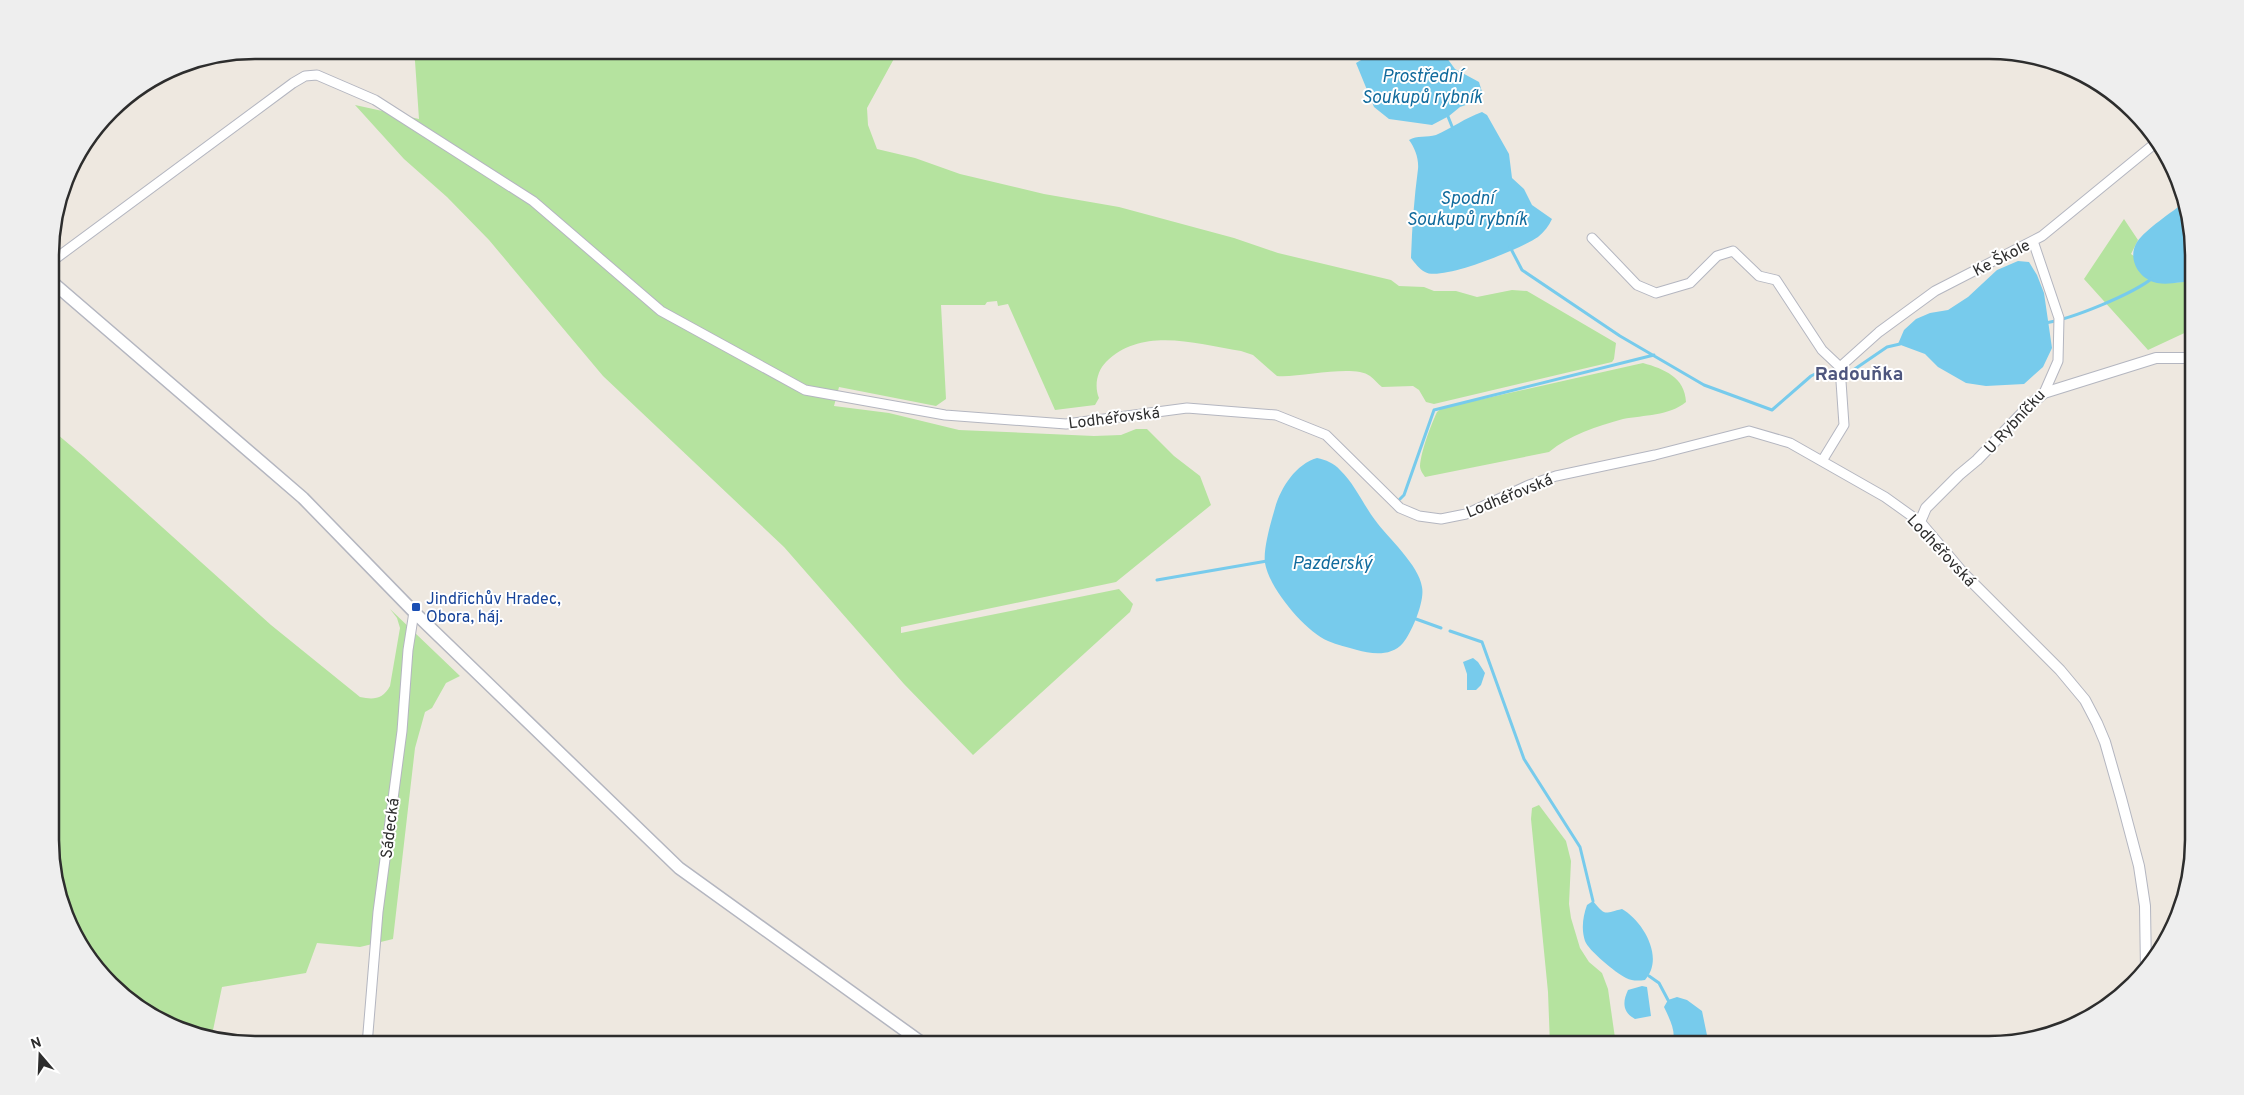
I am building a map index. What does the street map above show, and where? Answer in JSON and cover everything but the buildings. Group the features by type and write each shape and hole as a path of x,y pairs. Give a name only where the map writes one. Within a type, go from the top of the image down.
{"main road":[{"path":"59,288 303,498 414,612 678,868 912,1036"}],"street":[{"name":"Lodhéřovská","path":"59,255 293,83 306,76 317,75 375,100 533,201 661,311 805,390 945,415 1066,424 1187,408 1276,415 1326,435 1400,508 1419,516 1441,519 1466,514 1529,484 1556,476 1655,455 1749,431 1790,443 1885,497 1920,522 1963,573 2060,670 2085,700 2105,742 2139,866 2145,906 2146,959"},
{"name":"Ke Škole","path":"1840,367 1879,332 1935,291 2042,236 2152,146"},
{"path":"1592,238 1637,286 1656,293 1690,283 1717,256 1733,251 1759,276 1776,280 1822,350 1840,367 1844,425 1822,461"},
{"name":"U Rybníčku","path":"1920,522 1926,508 1959,475 1978,460 2028,406 2044,393 2058,361 2059,318 2033,241"},
{"path":"2044,393 2156,358 2185,358"},
{"name":"Sádecká","path":"368,1036 378,912 401,740 408,650 414,612"}],"green space":[{"path":"414,59 894,59 867,108 868,125 877,149 915,158 960,174 1044,194 1119,207 1234,238 1278,253 1391,280 1399,286 1424,287 1434,291 1456,291 1477,297 1512,290 1527,291 1616,343 1614,359 1612,362 1434,404 1426,402 1419,390 1413,386 1382,387 1370,376 1362,373 1339,371 1277,376 1253,355 1241,351 1188,342 1153,341 1136,344 1120,351 1106,362 1100,370 1097,379 1099,398 1095,405 1055,410 1008,304 998,306 997,301 987,302 985,305 941,305 946,399 936,406 839,387 834,406 889,413 959,430 1094,436 1121,435 1136,429 1147,429 1174,456 1200,476 1211,505 1116,582 901,627 901,633 1119,589 1133,604 1130,612 973,755 904,684 784,547 603,376 489,240 447,197 404,159 355,105 419,119"},
{"path":"2124,219 2138,240 2131,254 2172,283 2185,282 2185,333 2148,350 2084,279"},
{"path":"1643,363 1672,375 1682,386 1686,402 1672,410 1623,419 1594,428 1565,441 1549,452 1425,477 1422,472 1420,466 1424,446 1437,412 1442,408"},
{"path":"59,436 271,625 360,697 378,698 390,686 400,628 397,618 390,609 460,676 446,683 432,708 425,712 415,748 393,939 360,947 317,943 306,973 222,987 213,1031 191,1026 156,1010 125,988 99,960 79,927 65,891 59,854"},
{"path":"1539,805 1566,841 1571,861 1569,904 1571,918 1580,948 1589,962 1602,973 1608,989 1615,1036 1550,1036 1548,992 1531,819 1532,808"}],"water":[{"name":"Prostřední Soukupů rybník","path":"1363,59 1448,59 1455,69 1479,82 1483,95 1480,100 1460,107 1449,116 1432,125 1389,119 1374,107 1356,63"},
{"name":"Spodní Soukupů rybník","path":"1482,112 1487,115 1509,154 1512,178 1524,189 1532,205 1552,219 1538,237 1516,249 1464,268 1434,274 1425,272 1411,258 1418,161 1409,140 1436,135"},
{"path":"2179,206 2185,241 2185,282 2166,284 2150,281 2136,267 2133,255 2137,242"},
{"path":"2018,261 2029,262 2037,275 2044,293 2052,348 2043,367 2024,384 1986,386 1966,383 1938,367 1925,354 1898,344 1904,330 1916,319 1930,313 1948,310 1968,297 1997,270"},
{"name":"Pazderský","path":"1317,458 1332,464 1345,475 1375,520 1409,561 1420,579 1422,600 1414,624 1407,638 1393,651 1375,653 1363,651 1331,642 1319,636 1289,608 1268,573 1265,563 1265,550 1281,492 1290,477 1302,465"},
{"path":"1473,658 1485,673 1481,685 1476,690 1467,690 1467,674 1463,662"},
{"path":"1593,901 1603,912 1622,909 1644,931 1652,951 1653,961 1651,971 1645,980 1637,981 1621,975 1587,945 1583,932 1584,918 1587,905"},
{"path":"1642,986 1647,987 1651,1016 1635,1019 1628,1013 1624,1003 1628,990"},
{"path":"1677,997 1687,1000 1702,1011 1707,1036 1674,1036 1664,1007 1668,1000"}],"waterway":[{"path":"1447,114 1453,129"},
{"path":"1510,247 1522,270 1620,336 1704,385 1772,410 1811,376 1819,372 1846,375 1887,347 1900,344"},
{"path":"2045,323 2070,317 2102,305 2132,291 2154,277"},
{"path":"1400,499 1404,495 1434,410 1654,355"},
{"path":"1157,580 1267,561"},
{"path":"1416,619 1441,628"},
{"path":"1450,631 1482,642 1524,759 1580,847 1593,901"},
{"path":"1649,976 1659,983 1668,1000"}],"place":[{"name":"Jindřichův Hradec, Obora, háj.","path":"416,607"}],"district":[{"name":"Radouňka","path":"1859,373"}]}
